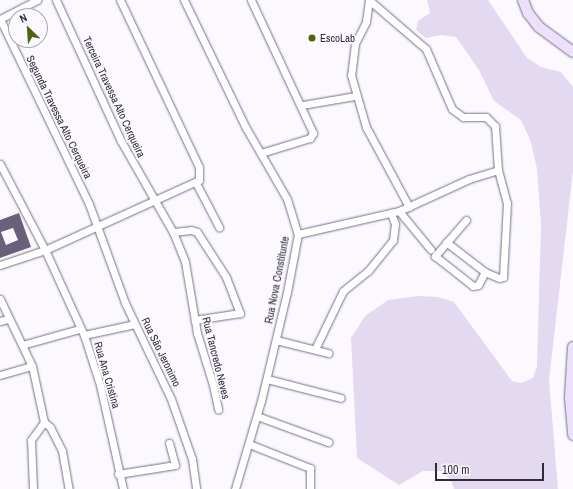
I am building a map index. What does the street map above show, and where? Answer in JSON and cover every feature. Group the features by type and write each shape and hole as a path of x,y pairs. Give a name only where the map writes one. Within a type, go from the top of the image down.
{"main road":[{"path":"522,0 528,13 539,27 573,52"},
{"path":"573,346 570,398 573,435"}],"street":[{"path":"0,19 37,0"},
{"name":"Terceira Travessa Alto Cerqueira","path":"56,0 121,141 154,202"},
{"path":"0,265 45,250 196,183 200,178 199,166 120,0"},
{"name":"Rua Nova Constitunte","path":"184,0 242,122 287,199 298,234 276,340 257,416 235,489"},
{"path":"251,0 313,131 312,137 261,154"},
{"path":"369,0 366,22 355,44 350,68 355,96 366,127 410,207"},
{"path":"369,0 426,49 452,109 463,117 486,117 492,121 496,138 498,170 507,202 503,277 499,278 486,272 446,242"},
{"name":"Segunda Travessa Alto Cerqueira","path":"0,19 98,226"},
{"path":"302,105 355,96"},
{"name":"Rua Ana Cristina","path":"0,165 45,250 79,329 84,335 100,385 118,474 123,489"},
{"path":"298,234 399,211 469,179 498,170"},
{"path":"196,183 219,227"},
{"name":"Rua Tancredo Neves","path":"154,202 172,232 187,270 194,320 202,354 214,385 218,408"},
{"path":"399,211 433,252 473,286 478,285 486,272"},
{"path":"315,349 343,291 368,271 393,240 394,224 391,213"},
{"path":"433,252 446,242 466,220"},
{"name":"Rua São Jeronimo","path":"98,226 135,324 159,371 179,420 192,459 196,489"},
{"path":"172,232 191,230 197,232 226,277 240,313 194,320"},
{"path":"0,299 8,319 32,366 44,422 50,427 62,451 69,489"},
{"path":"0,321 8,319"},
{"path":"84,335 135,324"},
{"path":"22,345 79,329"},
{"path":"276,340 328,353"},
{"path":"0,375 32,366"},
{"path":"266,379 341,398"},
{"path":"257,416 328,442"},
{"path":"33,489 31,440 44,422"},
{"path":"118,474 175,465 169,443"},
{"path":"249,444 311,469 310,489"}],"shaded area":[{"path":"427,0 488,0 527,58 541,67 561,72 573,87 573,171 549,380 558,489 454,489 451,480 441,471 423,471 399,485 357,458 351,338 365,316 388,300 418,296 438,297 454,302 512,381 521,383 533,378 537,366 541,225 537,169 531,142 521,120 494,101 479,70 456,37 441,35 426,38 416,30 418,21 430,13"}],"building":[{"path":"19,213 31,247 0,258 0,220","holes":["13,228 18,240 6,245 1,232"]}],"place":[{"name":"EscoLab","path":"312,38"}]}
